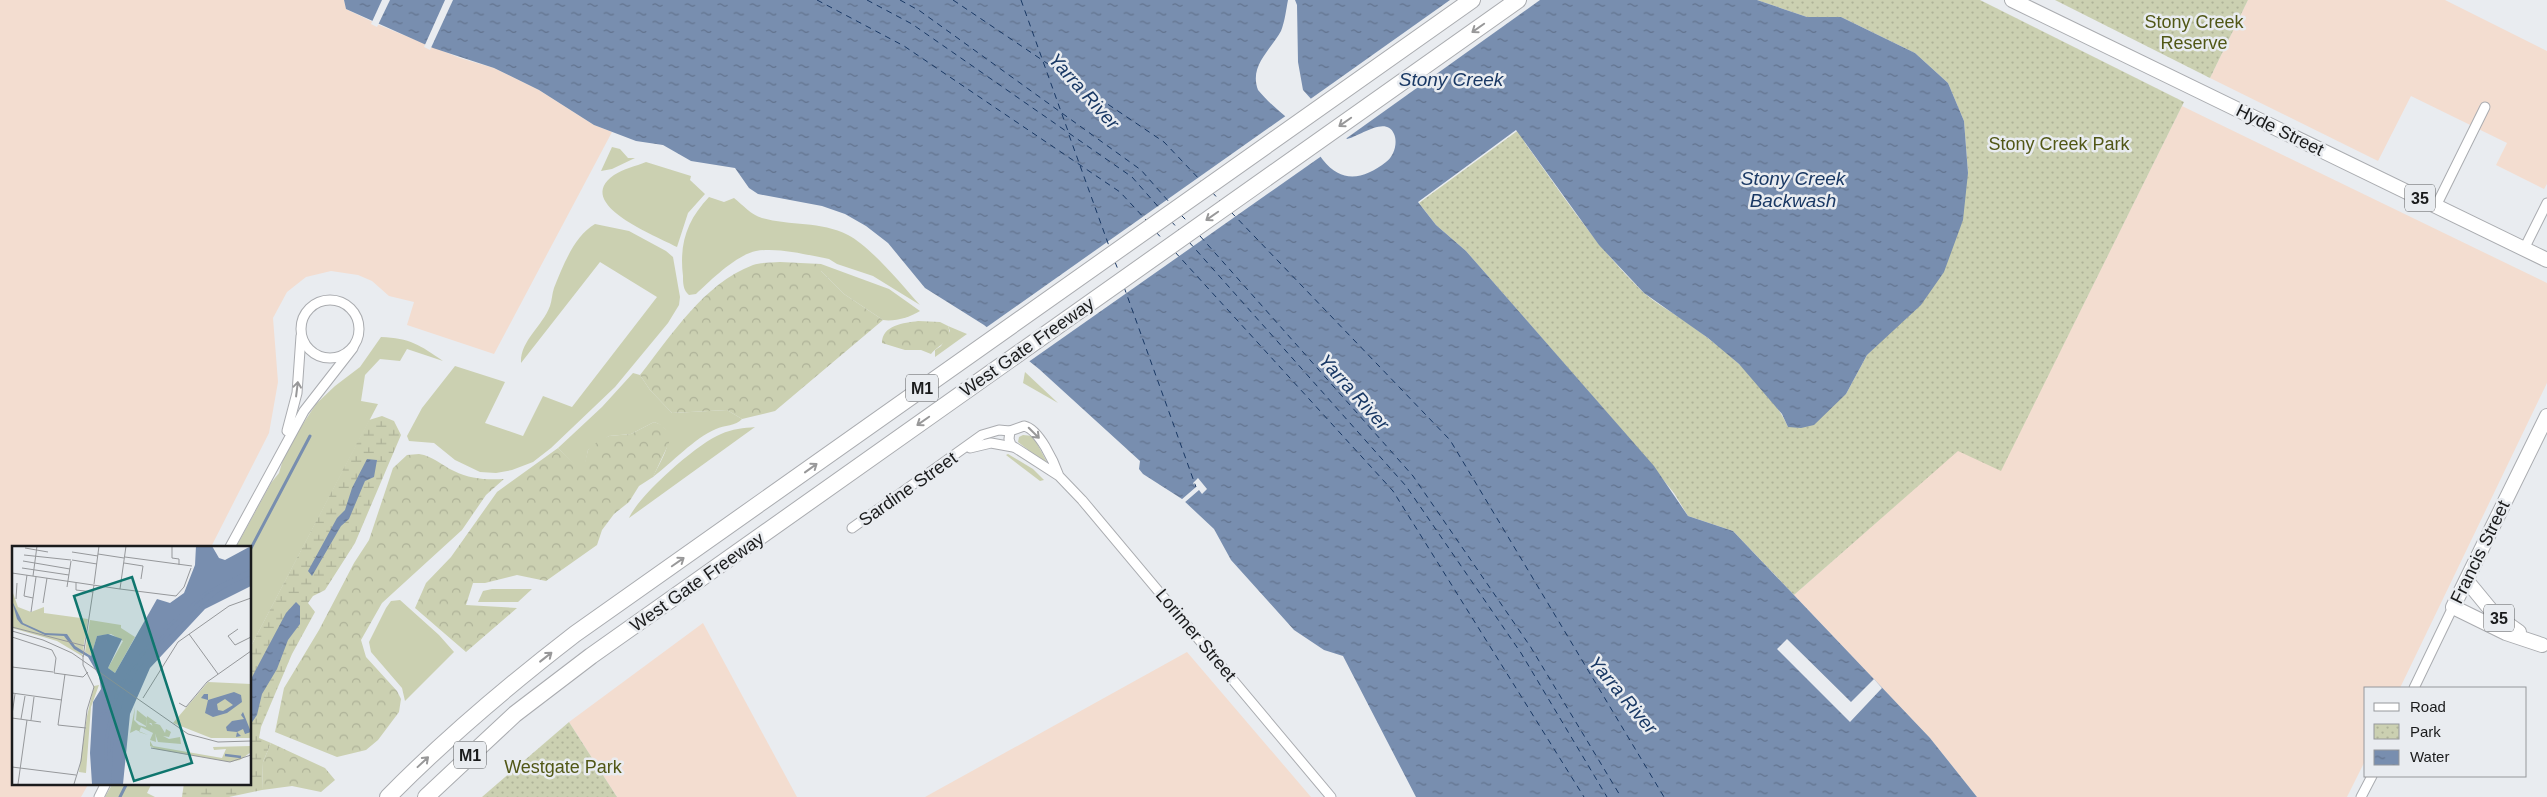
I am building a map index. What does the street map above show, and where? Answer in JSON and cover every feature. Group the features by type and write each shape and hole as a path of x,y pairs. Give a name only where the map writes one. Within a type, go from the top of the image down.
{"highway":[{"name":"West Gate Freeway","path":"388,797 498,694 575,634 1472,0"},
{"name":"West Gate Freeway","path":"426,797 515,714 591,656 1518,0"}],"main road":[{"name":"Hyde Street","path":"2012,0 2547,260"},
{"name":"Francis Street","path":"2453,607 2547,416"},
{"name":"35","path":"2466,580 2495,615 2544,646"},
{"name":"35","path":"2453,607 2506,633 2544,646"}],"street":[{"path":"2436,206 2485,107"},
{"path":"2524,249 2547,203"},
{"path":"231,546 279,453 314,395 353,348 357,340 359,325 352,310 336,300 317,303 304,317 295,401 279,453"},
{"path":"302,326 306,344 320,356 338,357 353,348"},
{"name":"Lorimer Street","path":"1010,431 1024,426 1033,430 1059,476"},
{"name":"Sardine Street","path":"852,528 989,432 999,430 1010,431"},
{"path":"1010,431 1008,439 1014,448"},
{"name":"Sardine Street","path":"964,450 991,443 1014,448"},
{"name":"Lorimer Street","path":"1014,448 1059,476 1082,500 1331,797"},
{"name":"Francis Street","path":"2414,687 2453,607"},
{"path":"2361,797 2371,777"},
{"path":"99,797 106,784"}],"shaded area":[{"path":"0,0 344,0 346,9 379,25 460,58 494,68 539,90 594,125 612,132 494,354 407,325 414,302 389,296 372,281 358,275 331,271 306,277 287,292 273,318 278,382 269,433 212,546 12,546 12,784 88,784 81,797 0,797"},
{"path":"2248,0 2445,0 2547,51 2547,184 2544,189 2496,165 2507,143 2411,96 2378,161 2210,78"},
{"path":"2182,106 2547,283 2547,383 2400,687 2364,687 2364,763 2347,797 1977,797 1930,738 1794,595 1958,450 2001,470"},
{"path":"703,623 797,797 617,797 569,722"},
{"path":"1187,652 1311,797 925,797"}],"green space":[{"name":"Stony Creek Park","path":"1757,0 1980,0 2184,102 2001,471 1958,451 1794,595 1733,531 1688,516 1674,493 1622,430 1466,251 1436,225 1419,203 1520,129 1525,143 1566,201 1626,275 1648,296 1700,332 1744,368 1780,411 1788,427 1846,394 1867,355 1892,330 1968,173 1964,121 1948,83 1915,53 1841,17 1807,17"},
{"name":"Stony Creek Reserve","path":"2055,0 2248,0 2210,78"},
{"path":"612,147 620,149 628,158 635,158 612,169 601,171"},
{"path":"646,162 691,176 690,180 705,194 688,213 677,247 622,218 610,208 603,197 604,186 614,175"},
{"path":"709,197 724,202 734,198 758,217 827,228 848,235 876,257 920,305 873,276 837,264 829,259 774,250 748,253 724,269 696,294 689,295 683,284 682,264 686,233 695,215"},
{"path":"595,224 629,231 666,251 673,257 680,297 679,305 668,323 615,387 551,448 533,462 512,470 496,473 480,472 455,460 434,443 409,441 407,436 422,408 455,366 505,382 485,423 523,436 543,396 572,407 657,297 600,262 521,363 524,348 550,306 554,288 570,252 581,236"},
{"path":"780,262 821,264 821,271 844,294 883,320 775,411 742,419 727,410 672,413 650,390 640,375 690,312 719,285 753,265"},
{"path":"821,264 889,289 920,311 902,318 883,320 844,294 821,271"},
{"path":"918,321 940,322 948,326 949,335 947,339 931,354 921,350 905,350 882,343 883,337 890,329 900,324"},
{"path":"948,326 967,334 935,357 935,350 941,346 950,331"},
{"path":"381,337 414,343 443,361 407,349 400,361 380,359 365,375 361,401 378,404 251,646 251,546 237,546 271,483 279,473 284,456 316,404 335,386 360,367"},
{"path":"1025,372 1058,403 1023,383"},
{"path":"633,373 640,375 650,390 672,413 727,410 742,419 737,423 708,433 683,451 653,477 664,454 668,439 667,432 662,426 654,422 631,434 609,436 588,450 584,470 580,470 558,448 602,407"},
{"path":"382,416 394,421 401,435 355,543 325,590 313,596 308,603 315,612 292,654 261,727 259,738 271,743 263,762 262,790 229,797 182,797 184,784 251,784 251,646 369,420"},
{"path":"654,422 662,425 668,432 669,443 653,477 639,486 629,502 614,514 602,530 597,545 546,581 517,575 485,583 473,583 466,605 517,608 466,652 415,608 426,583 451,557 497,492 558,448 583,470 588,450 598,441 609,436 631,434"},
{"path":"755,427 629,518 644,496 684,458 711,439 725,432"},
{"path":"1023,435 1033,436 1049,466 1018,442 1019,437"},
{"path":"419,454 429,457 449,469 466,476 484,479 504,479 486,495 462,530 382,603 361,640 366,657 397,691 401,699 399,712 378,740 366,750 337,757 275,732 284,688 319,630 354,563 369,540 393,468 407,455"},
{"path":"1008,454 1033,469 1044,480 1040,481 1006,455"},
{"path":"492,589 532,589 518,602 478,602 483,591"},
{"path":"400,600 439,635 454,652 405,701 402,688 371,652 369,642 391,601"},
{"name":"Westgate Park","path":"569,722 617,797 482,797"},
{"path":"271,743 325,768 335,780 321,792 292,786 262,790 263,762"},
{"path":"112,784 152,784 147,793 155,797 105,797"}],"water":[{"path":"344,0 1288,0 1281,31 1258,66 1256,81 1258,90 1306,135 1330,168 1345,176 1361,175 1370,172 1389,159 1395,145 1394,134 1385,126 1347,139 1303,90 1298,62 1297,5 1295,0 1757,0 1807,17 1841,17 1915,53 1948,83 1964,121 1968,173 1963,220 1944,272 1921,305 1867,355 1846,394 1814,425 1801,428 1788,427 1782,414 1739,364 1708,338 1644,293 1599,245 1516,130 1418,202 1436,225 1466,251 1654,466 1688,516 1733,531 1930,738 1977,797 1416,797 1343,656 1324,650 1294,630 1231,560 1214,529 1182,499 1143,474 1139,469 1140,461 1039,369 984,325 925,288 888,243 866,226 845,214 822,206 758,194 749,188 735,168 691,161 663,145 636,141 594,125 539,90 494,68 433,48 346,9"},
{"path":"367,459 377,460 374,477 365,481 349,519 341,526 312,576 308,571 337,518 345,510 352,488"},
{"path":"296,602 300,606 300,624 288,640 277,669 262,694 257,715 251,724 251,679 286,613"}],"pier":[{"path":"382,0 390,0 377,27 371,24"},
{"path":"445,0 453,0 430,50 424,47"},
{"path":"1450,0 1540,0 1344,140 1309,100"},
{"path":"1287,115 1309,135 1323,155 1027,363 984,329"},
{"path":"1198,478 1207,489 1202,494 1199,490 1184,503 1181,500 1196,487 1193,483"},
{"path":"1787,639 1851,702 1874,679 1882,688 1850,722 1777,649"}],"waterway":[{"path":"251,548 310,436"},
{"path":"120,797 126,784"}],"ferry route":[{"path":"817,0 904,46 1120,192 1147,221"},
{"path":"867,0 912,24 1132,177 1162,211"},
{"path":"900,0 920,11 1141,170 1170,203"},
{"path":"953,0 1164,142 1202,182"},
{"path":"1021,0 1068,131"},
{"path":"1069,135 1109,246"},
{"path":"1212,192 1221,202"},
{"path":"1231,212 1450,440 1664,797"},
{"path":"1181,215 1189,223"},
{"path":"1171,221 1180,231"},
{"path":"1156,232 1165,242"},
{"path":"1200,236 1413,476 1530,646 1621,797"},
{"path":"1189,242 1406,486 1521,653 1607,797"},
{"path":"1175,252 1393,491 1584,797"},
{"path":"1115,262 1119,272"},
{"path":"1124,287 1196,487"}],"water label":[{"name":"Stony Creek","path":"1451,79"},
{"name":"Yarra River","path":"1084,91"},
{"name":"Stony Creek Backwash","path":"1793,189"},
{"name":"Yarra River","path":"1354,392"},
{"name":"Yarra River","path":"1623,695"}]}
